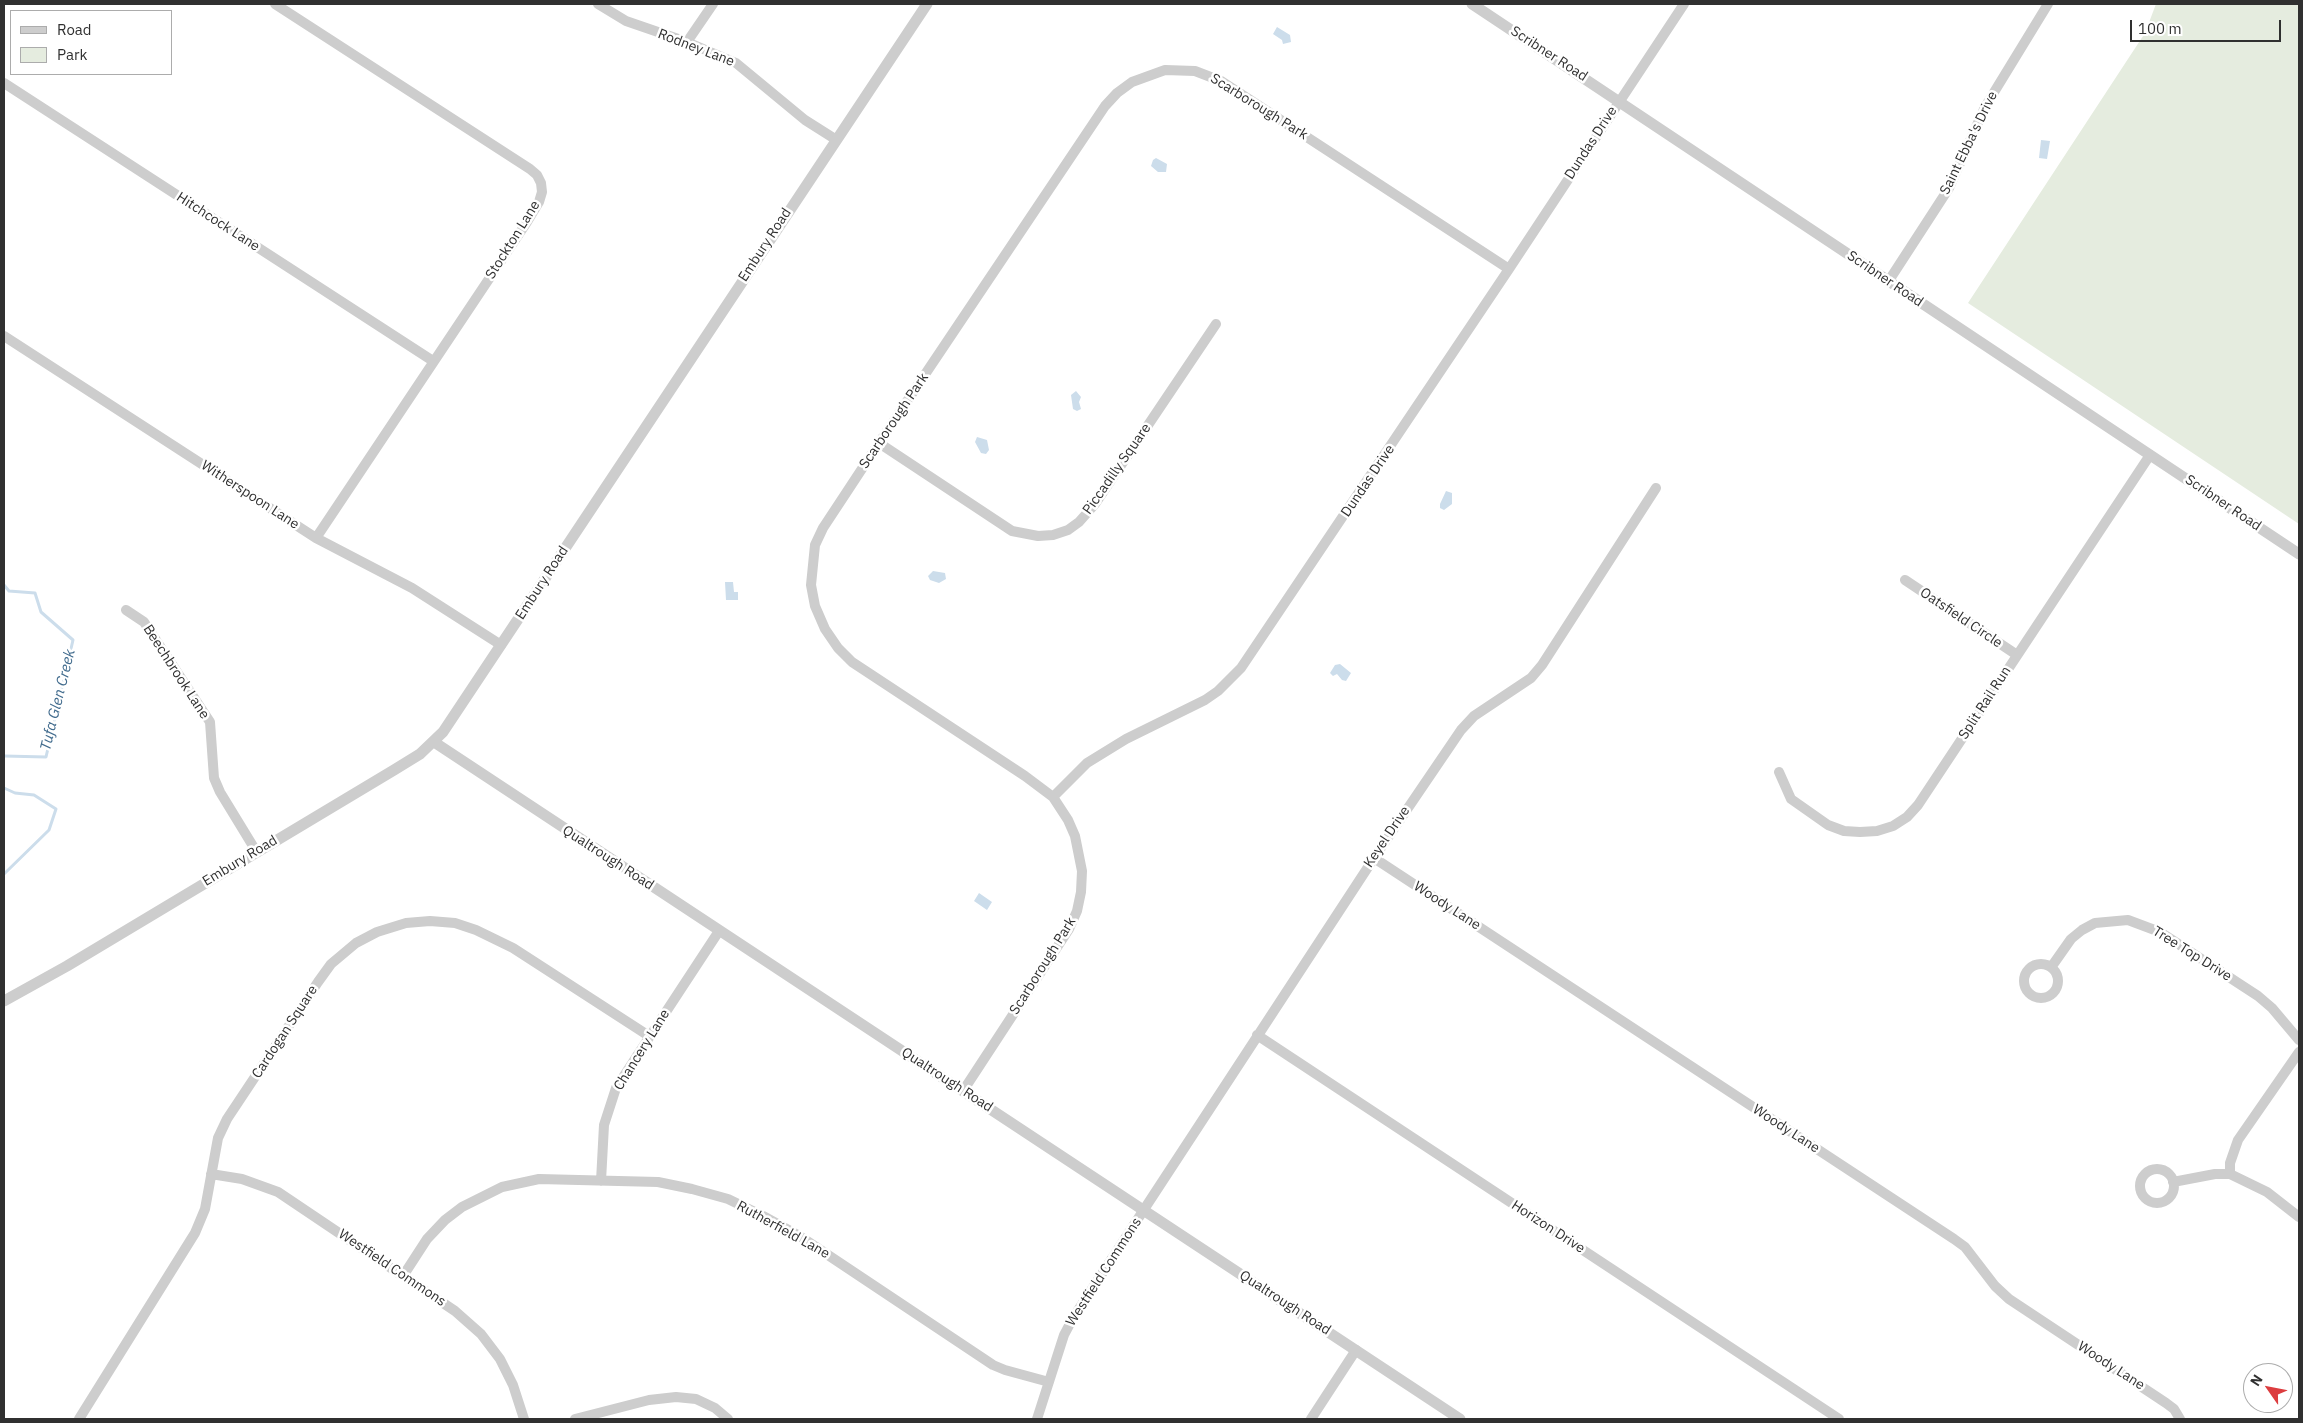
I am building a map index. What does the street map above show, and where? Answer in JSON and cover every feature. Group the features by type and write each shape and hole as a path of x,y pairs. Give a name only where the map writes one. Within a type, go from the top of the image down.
{"street":[{"name":"Stockton Lane","path":"275,4 530,169 537,175 541,183 542,192 539,202 527,222 316,538"},
{"name":"Rodney Lane","path":"598,4 626,21 687,42 736,63 805,120 835,139"},
{"path":"687,42 713,4"},
{"name":"Embury Road","path":"4,1001 67,966 420,754 444,732 926,4"},
{"name":"Scribner Road","path":"1472,4 2299,554"},
{"name":"Dundas Drive","path":"1053,797 1087,763 1120,742 1205,700 1218,691 1241,668 1684,4"},
{"name":"Saint Ebba's Drive","path":"1888,282 1949,188 1985,107 2048,4"},
{"name":"Scarborough Park","path":"963,1091 1058,947 1077,911 1081,892 1079,852 1068,820 1053,797 1025,776 852,662 838,648 825,630 815,606 811,585 816,545 823,528 1104,106 1132,82 1165,70 1195,71 1221,81 1509,269"},
{"name":"Hitchcock Lane","path":"4,83 433,361"},
{"name":"Piccadilly Square","path":"879,444 1012,531 1038,536 1053,535 1068,530 1079,522 1096,504 1216,324"},
{"name":"Witherspoon Lane","path":"4,336 316,538 412,588 501,645"},
{"name":"Split Rail Run","path":"1779,772 1791,799 1828,825 1844,831 1876,831 1893,826 1907,817 1918,805 2150,455"},
{"name":"Keyel Drive","path":"1144,1210 1257,1035 1461,730 1474,716 1531,678 1542,665 1656,488"},
{"name":"Oatsfield Circle","path":"1905,580 2017,655"},
{"name":"Beechbrook Lane","path":"126,610 144,622 210,722 214,778 220,792 256,851"},
{"name":"Qualtrough Road","path":"434,742 1460,1419"},
{"name":"Woody Lane","path":"1374,858 1954,1239 1965,1247 1995,1286 2009,1299 2166,1403 2174,1409 2180,1419"},
{"name":"Tree Top Drive","path":"2052,966 2071,939 2082,930 2095,924 2128,920 2160,932 2258,996 2272,1008 2299,1040"},
{"name":"Cardogan Square","path":"79,1419 196,1233 205,1209 218,1138 227,1119 318,982 331,964 344,952 370,936 406,923 430,921 455,923 476,930 513,948 650,1036"},
{"name":"Chancery Lane","path":"601,1181 602,1141 610,1105 624,1075 719,931"},
{"name":"Horizon Drive","path":"1257,1035 1839,1419"},
{"path":"2230,1174 2230,1163 2238,1140 2299,1052"},
{"name":"Westfield Commons","path":"211,1174 242,1179 278,1192 455,1311 481,1334 500,1359 513,1385 524,1419"},
{"path":"2174,1182 2215,1174 2230,1174 2266,1192 2299,1217"},
{"name":"Rutherfield Lane","path":"403,1276 427,1239 445,1220 481,1196 502,1187 539,1180 658,1182 728,1199 801,1237 993,1365 1048,1382"},
{"name":"Westfield Commons","path":"1037,1419 1064,1335 1144,1210"},
{"path":"1311,1419 1356,1350"},
{"path":"576,1419 649,1400 676,1397 696,1399 714,1408 728,1419"}],"green space":[{"path":"2156,4 2299,4 2299,524 1968,303 2145,33"}],"water":[{"path":"1277,27 1290,35 1291,42 1283,44 1282,40 1273,34"},
{"path":"2041,140 2050,141 2047,159 2039,158"},
{"path":"1156,158 1167,164 1166,172 1158,172 1151,166"},
{"path":"1076,391 1081,397 1079,402 1081,409 1077,411 1073,409 1071,395"},
{"path":"977,437 987,440 989,450 986,454 981,453 975,442"},
{"path":"1446,491 1452,493 1452,504 1444,510 1440,508 1440,504"},
{"path":"933,571 945,573 946,579 939,583 930,580 928,576"},
{"path":"725,582 733,582 734,592 738,592 738,600 726,600"},
{"path":"1340,664 1351,673 1346,681 1342,680 1337,674 1333,676 1330,673 1335,665"},
{"path":"979,893 992,902 987,910 974,901"}],"waterway":[{"name":"Tufa Glen Creek","path":"4,585 9,591 35,593 41,612 73,640 46,757 4,756"},
{"name":"Tufa Glen Creek","path":"4,788 15,793 34,795 56,809 49,830 4,874"}]}
